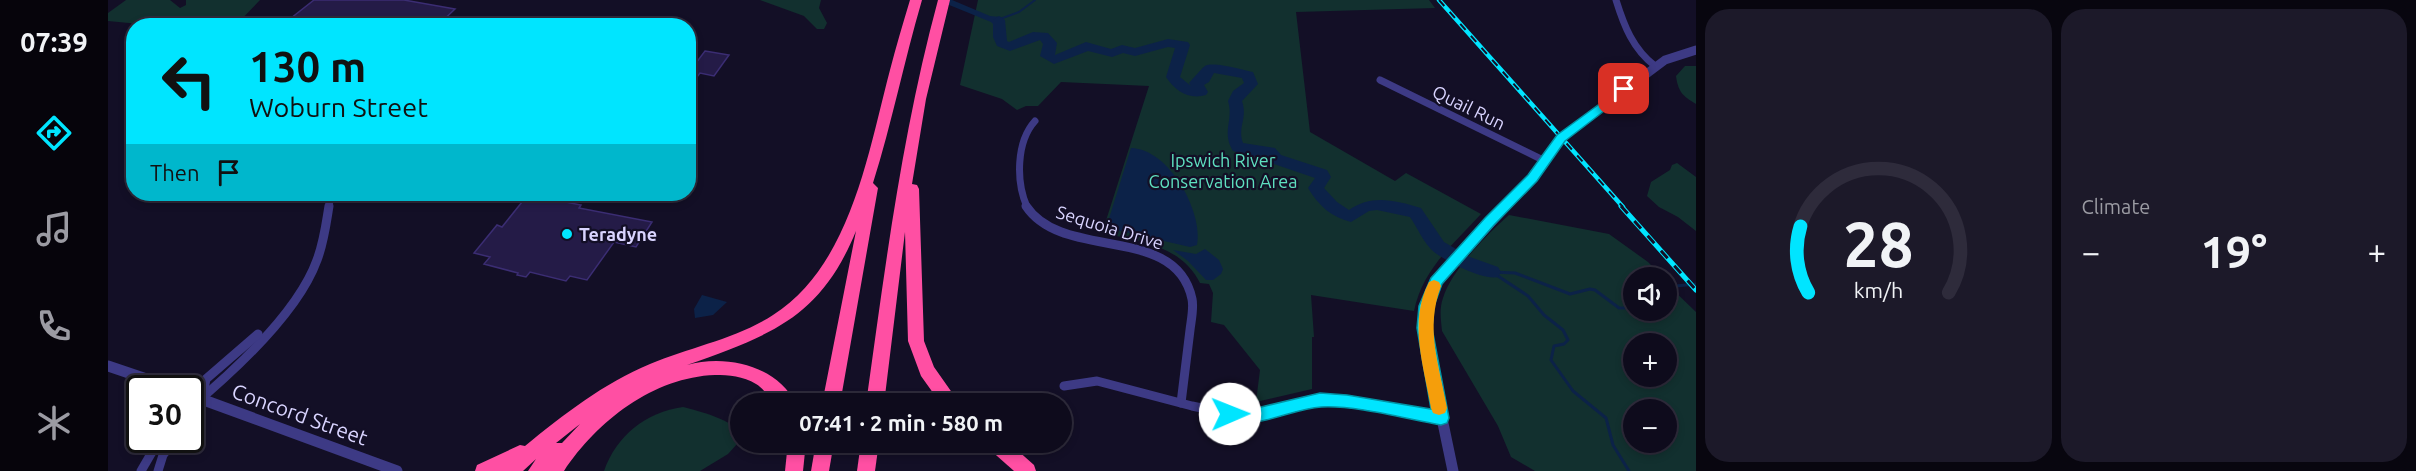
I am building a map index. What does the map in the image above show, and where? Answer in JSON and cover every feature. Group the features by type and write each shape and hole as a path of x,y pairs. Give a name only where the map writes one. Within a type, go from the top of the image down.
{"highway":[{"path":"833,393 880,139 896,69 916,0"},
{"path":"877,393 911,142 927,64 944,2"},
{"path":"537,471 575,427 634,380 655,369 754,333 778,321 801,303 824,276 841,248 880,139"},
{"path":"911,142 915,334 927,371 943,393"},
{"path":"509,471 630,394 661,379 695,369 720,368 753,375 779,393"},
{"path":"484,471 575,427"},
{"path":"554,471 575,427"},
{"path":"794,471 796,453"},
{"path":"820,471 823,453"},
{"path":"866,471 868,453"},
{"path":"1007,453 1027,471"}],"street":[{"path":"1616,0 1624,25 1640,54 1655,66"},
{"path":"1453,471 1425,337 1425,314 1431,292 1451,263 1533,178 1561,138 1655,66 1674,56 1696,50"},
{"name":"Quail Run","path":"1380,80 1545,161"},
{"name":"Sequoia Drive","path":"1035,121 1022,138 1020,190 1023,201 1030,212 1046,225 1060,232 1157,256 1175,267 1188,283 1193,301 1181,403"},
{"path":"204,393 219,385 299,294 317,261 330,201"},
{"path":"108,366 135,375"},
{"path":"1064,386 1097,381 1223,413 1251,415 1314,401 1333,400 1441,418"},
{"name":"Concord Street","path":"204,400 397,471"},
{"path":"141,471 151,453"},
{"path":"158,471 165,453"}],"green space":[{"path":"126,0 170,0 180,8 186,5 186,0 260,0 243,18 126,18 126,23 108,21 108,13"},
{"path":"760,0 821,0 819,8 827,23 824,29 817,29 804,16"},
{"name":"Ipswich River Conservation Area","path":"978,0 1429,0 1435,8 1296,12 1310,132 1395,181 1406,173 1481,214 1440,258 1424,282 1414,311 1311,295 1314,337 1312,337 1312,389 1256,402 1260,370 1224,325 1211,322 1213,293 1209,284 1200,283 1182,260 1158,247 1102,233 1149,86 1061,82 1038,106 1026,106 1017,110 1002,99 960,85"},
{"path":"1685,66 1696,66 1696,104 1684,96 1678,86 1676,76"},
{"path":"1677,163 1696,177 1696,231 1678,217 1659,207 1647,196 1651,182"},
{"path":"1509,215 1609,234 1653,267 1623,267 1623,321 1677,321 1677,294 1696,312 1696,471 1535,471 1511,457 1498,426 1442,331 1441,306 1447,287 1481,242"},
{"path":"683,407 730,424 730,452 700,471 604,471 616,447 634,428 645,420"}],"water":[{"path":"937,0 952,0 990,16 1001,17 1005,28 1001,40 995,39 995,26 991,22"},
{"path":"1131,148 1145,151 1158,159 1180,184 1195,216 1197,245 1190,247 1116,230 1107,225"},
{"path":"1205,249 1219,260 1223,269 1221,274 1213,280 1206,280 1188,261 1173,250 1196,254"},
{"path":"702,295 727,302 713,315 695,318 694,309"}],"building":[{"path":"314,0 404,0 455,9 445,18 291,18"},
{"path":"705,51 729,55 714,76 700,73 696,78 696,63"},
{"name":"Teradyne","path":"523,201 561,201 581,205 579,208 652,222 636,247 614,242 587,280 570,276 566,281 530,272 526,277 484,264 490,257 474,253 497,225 502,227"}],"waterway":[{"path":"1000,19 1019,12 1035,0"},
{"path":"999,20 999,37 1005,46 1010,47 1033,36 1043,36 1050,43 1047,56 1054,60 1086,46 1112,53 1122,49 1135,52 1168,43 1183,45 1173,77 1178,84 1192,91 1201,92 1196,83 1204,79 1211,68 1248,75 1251,84 1238,94 1235,101 1239,114 1233,134 1238,147 1249,151 1270,152 1276,159 1322,174 1323,177 1316,188 1323,198 1340,213 1351,216 1365,206 1377,204 1415,212 1438,246 1464,262 1492,272"},
{"path":"1623,308 1619,308 1595,290 1570,294 1515,273 1492,272 1528,296 1544,315 1563,330 1568,340 1564,344 1554,346 1551,360 1573,391 1606,418 1613,445 1629,471"},
{"path":"1677,286 1696,284"}],"railway":[{"path":"1439,0 1623,207"},
{"path":"1621,206 1696,290"}],"slow traffic":[{"path":"1434,286 1426,306 1425,337 1439,408"}],"place":[{"name":"Teradyne","path":"567,234"}],"route":[{"path":"1230,414 1241,416 1261,414 1314,401 1333,400 1441,418 1425,337 1426,306 1436,282 1489,222 1533,178 1561,138 1624,89"}]}
